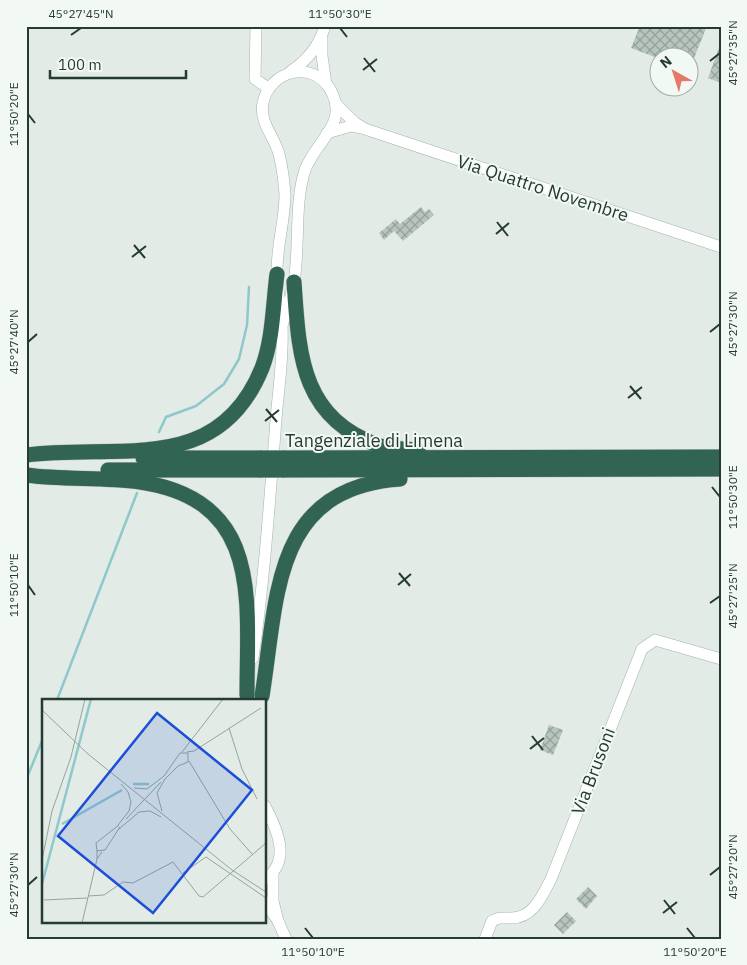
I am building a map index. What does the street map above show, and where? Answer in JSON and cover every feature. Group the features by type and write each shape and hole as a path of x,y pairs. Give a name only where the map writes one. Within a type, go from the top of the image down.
{"highway":[{"path":"26,457 170,447 208,434 225,423 246,399 262,367 277,274"},
{"path":"294,282 301,361 308,383 328,412 346,427 381,446 504,459"},
{"name":"Tangenziale di Limena","path":"26,457 262,464"},
{"name":"Tangenziale di Limena","path":"26,470 504,459 721,457"},
{"name":"Tangenziale di Limena","path":"282,464 528,470 721,469"},
{"path":"262,698 281,574 294,538 318,508 344,490 380,480 475,477 528,470"},
{"path":"26,475 139,482 170,487 202,504 214,515 238,548 245,575 247,697"}],"street":[{"path":"256,26 255,79 268,88"},
{"path":"262,698 262,600 282,326 277,274 284,194 278,153 264,123 262,104 268,88 276,80 306,61 323,31"},
{"path":"323,31 322,56 326,84"},
{"path":"289,72 302,71 317,75 326,84"},
{"name":"Via Quattro Novembre","path":"326,84 336,104 346,116 365,129"},
{"path":"282,326 294,282 301,190 305,171 337,113 336,104"},
{"name":"Via Quattro Novembre","path":"327,133 350,126 365,129 721,247"},
{"path":"247,697 262,600"},
{"name":"Via Brusoni","path":"485,939 492,921 501,916 511,918 531,911 551,880 642,649 655,640 721,659"},
{"path":"266,808 281,841 279,861 269,877 272,901 286,939"},
{"path":"266,903 278,921"}],"building":[{"path":"640,26 707,26 698,48 650,48 650,55 631,48"},
{"path":"721,45 721,83 708,78"},
{"path":"421,207 425,212 429,209 434,215 403,241 394,231 384,240 379,233 396,219 400,224"},
{"path":"549,725 563,730 553,755 540,750"},
{"path":"588,887 597,896 586,909 576,899"},
{"path":"567,912 576,921 563,934 554,925"}],"waterway":[{"path":"159,432 166,417 196,406 224,384 239,359 247,325 249,287"},
{"path":"57,699 137,493"},
{"path":"26,780 42,741"}]}
